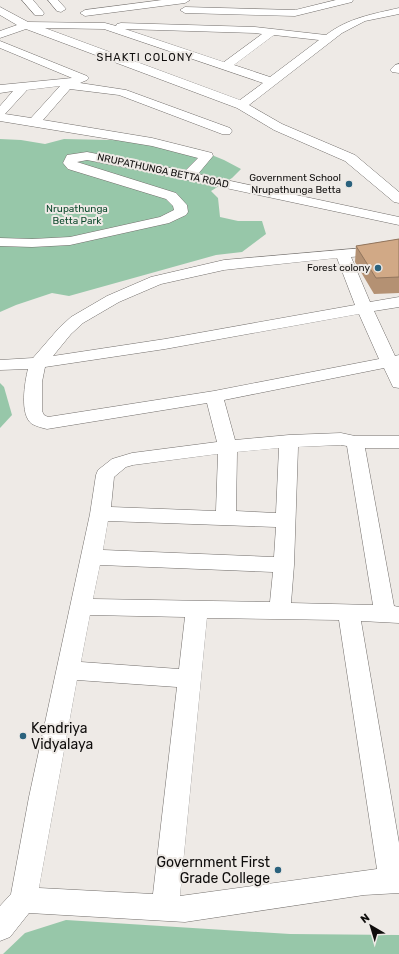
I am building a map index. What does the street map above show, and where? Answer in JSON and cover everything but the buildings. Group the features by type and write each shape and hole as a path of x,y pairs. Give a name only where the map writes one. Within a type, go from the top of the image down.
{"street":[{"path":"27,0 43,19"},
{"path":"53,0 61,9"},
{"path":"85,14 133,3 180,3 295,13 331,2 348,8 362,19"},
{"path":"133,3 151,26"},
{"path":"180,3 198,27"},
{"path":"0,10 26,25 241,105 278,127 350,158 399,199"},
{"path":"241,105 338,31 362,19 399,11"},
{"path":"0,35 43,19 102,26 198,27 272,32 328,38"},
{"path":"66,40 102,26 273,82"},
{"path":"225,66 272,32"},
{"path":"81,55 128,34"},
{"path":"0,44 83,78 69,83 35,122"},
{"path":"122,60 157,44"},
{"path":"0,56 22,53"},
{"path":"56,66 69,60"},
{"path":"1,89 69,83 104,88 122,92 226,131"},
{"path":"0,113 24,86"},
{"path":"1,89 13,99"},
{"path":"0,117 152,142 207,156 188,176"},
{"name":"NRUPATHUNGA BETTA ROAD","path":"0,242 32,243 70,241 164,220 181,212 180,205 171,196 73,166 70,163 72,158 77,156 109,159 336,209 399,220"},
{"path":"394,361 214,396 47,423 36,420 33,411 33,382 38,363 65,331 77,320 113,299 156,280 224,265 342,253 399,249"},
{"path":"342,253 364,309 394,361 399,383"},
{"path":"0,365 38,363 165,344 399,302"},
{"path":"214,396 228,447 225,507 227,519"},
{"path":"0,927 23,900 42,797 92,557 105,475 120,464 132,459 228,447 289,441 341,439 355,442 399,442"},
{"path":"280,610 284,565 289,441"},
{"path":"82,607 280,610 392,615 355,442"},
{"path":"100,514 286,520"},
{"path":"92,557 284,565"},
{"path":"165,908 197,609"},
{"path":"23,900 185,909 364,882 395,880 349,612"},
{"path":"69,670 189,679"}],"green space":[{"name":"Nrupathunga Betta Park","path":"0,139 21,140 45,144 64,139 153,141 197,149 241,169 232,178 211,191 218,198 220,217 238,221 262,221 266,234 242,252 216,255 69,296 52,293 0,312"},
{"path":"0,383 4,387 12,415 0,428"},
{"path":"66,920 290,934 399,935 399,954 3,954 25,933"}],"place":[{"name":"Government School Nrupathunga Betta","path":"349,184"},
{"name":"Forest colony","path":"378,268"},
{"name":"Kendriya Vidyalaya","path":"23,736"},
{"name":"Government First Grade College","path":"278,870"}],"district":[{"name":"SHAKTI COLONY","path":"145,57"}]}
